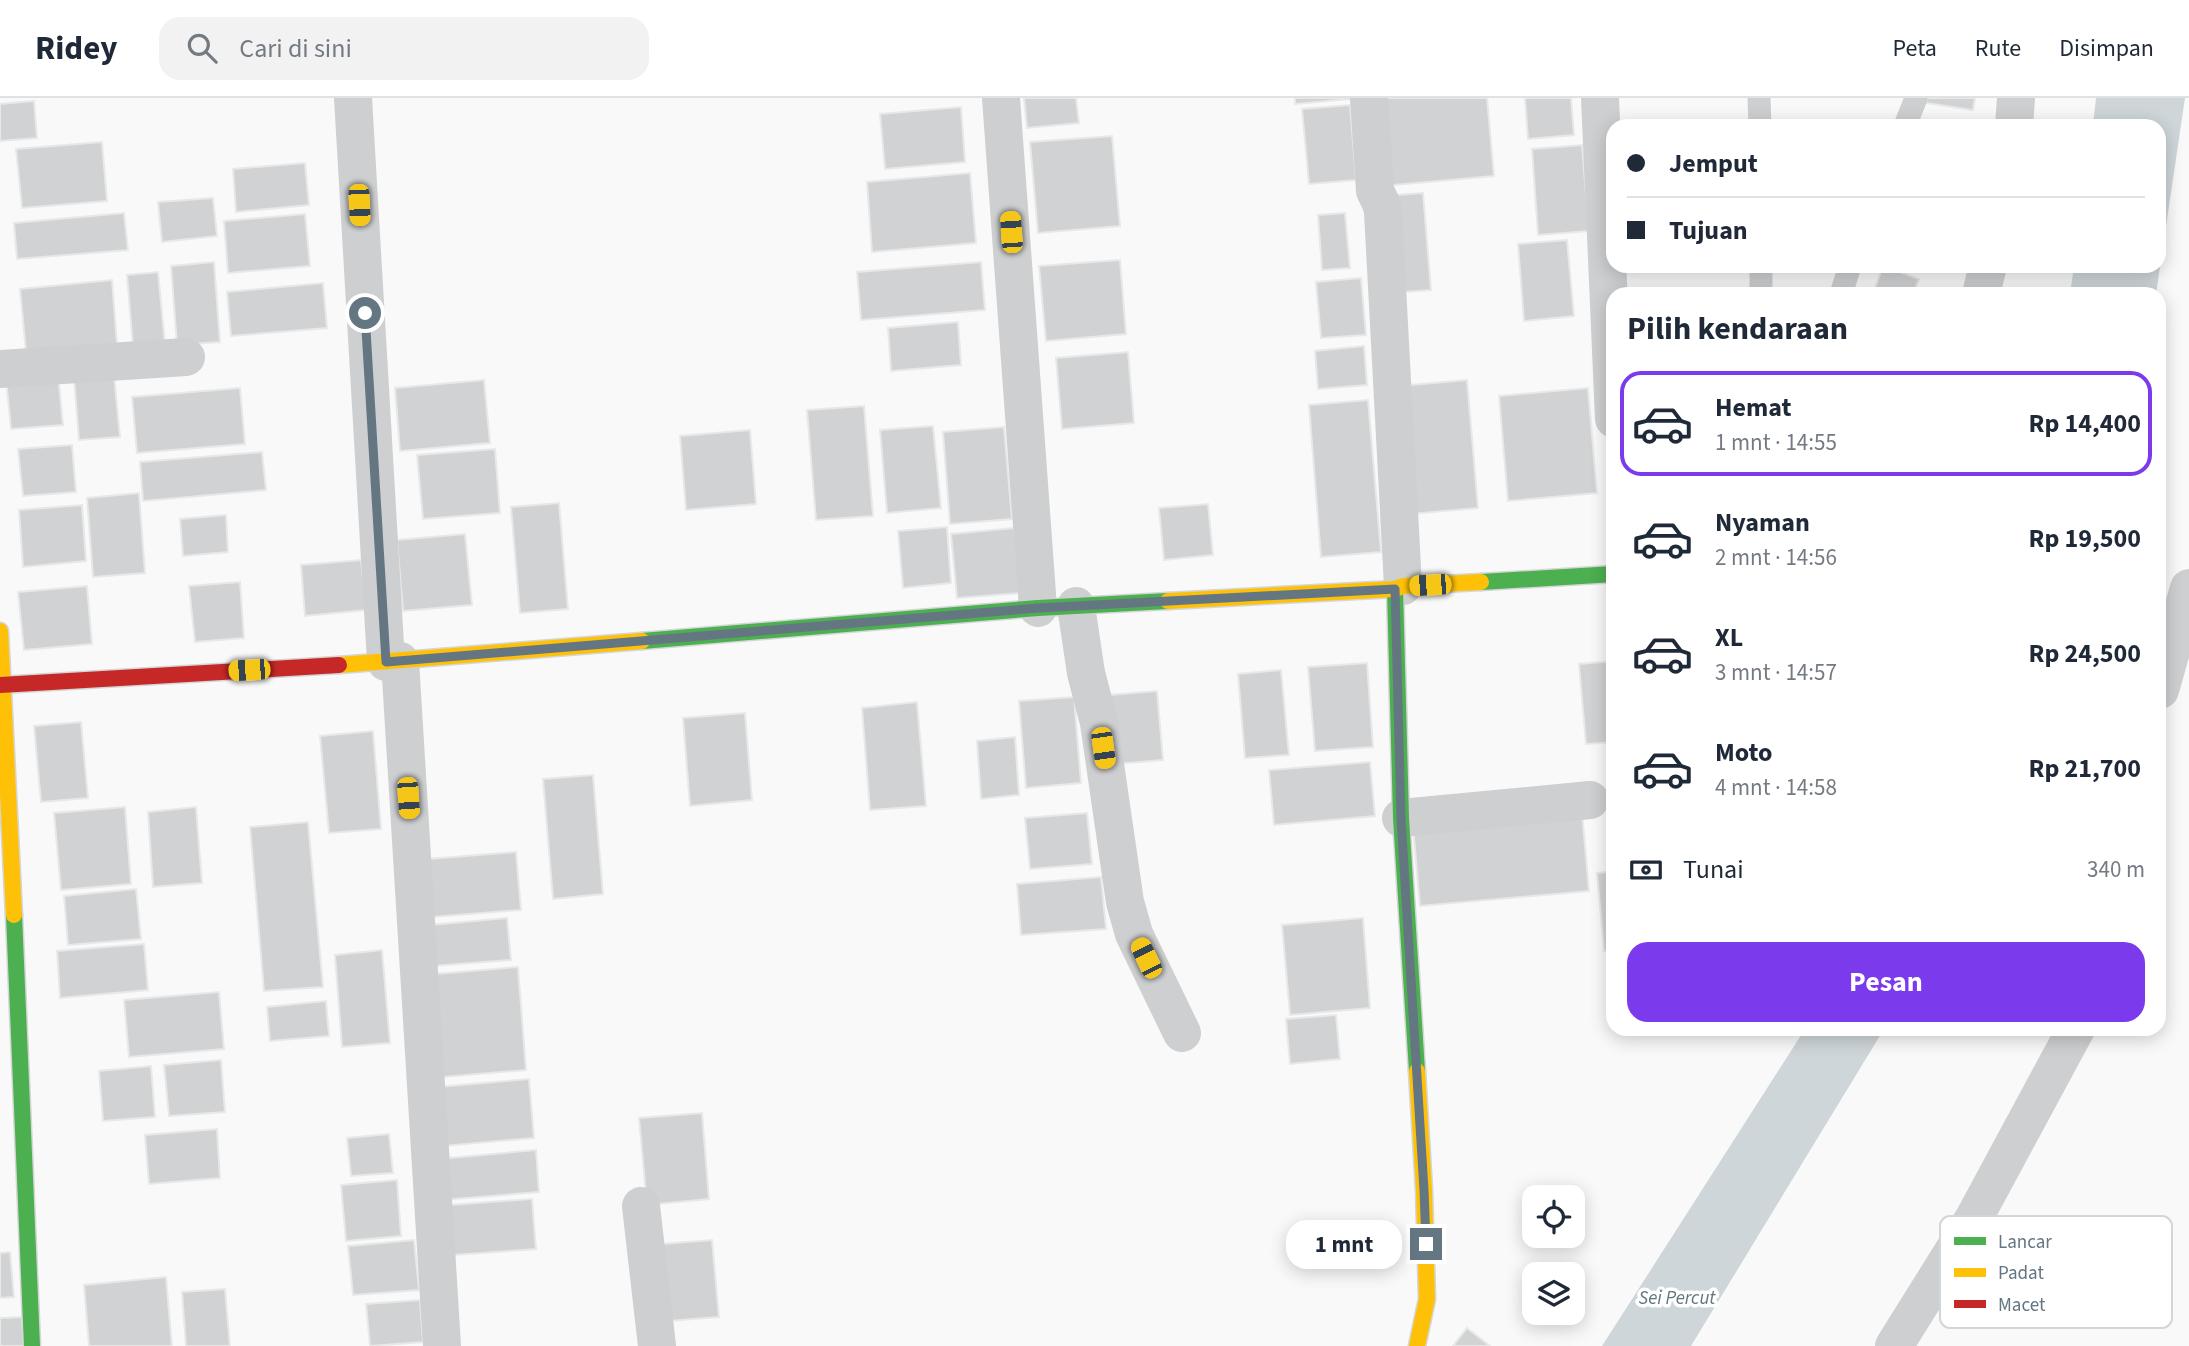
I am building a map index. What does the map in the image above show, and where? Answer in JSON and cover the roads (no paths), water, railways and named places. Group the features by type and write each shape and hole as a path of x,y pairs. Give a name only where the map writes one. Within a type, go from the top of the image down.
{"street":[{"path":"353,98 442,1346"},
{"path":"1001,98 1038,608"},
{"path":"1368,98 1375,191 1383,212 1399,588 1401,818 1424,1190 1427,1299 1417,1346"},
{"path":"1600,98 1606,236"},
{"path":"2014,119 2016,98"},
{"path":"0,369 186,357"},
{"path":"1,685 393,662 1038,608 1606,575"},
{"path":"2166,669 2189,588"},
{"path":"1076,606 1086,673 1099,723 1125,902 1134,934 1182,1033"},
{"path":"0,631 11,1097 32,1346"},
{"path":"1401,818 1590,800"},
{"path":"1975,1216 2072,1036"},
{"path":"641,1206 657,1346"},
{"path":"1894,1346 1940,1272"}],"lane":[{"path":"1759,98 1760,119"},
{"path":"1908,119 1916,98"}],"water":[{"path":"2096,98 2185,98 2166,226 2166,119 2094,119"},
{"path":"2073,273 2159,273 2157,287 2071,287"},
{"name":"Sei Percut","path":"1801,1036 1880,1036 1691,1346 1602,1346"}]}
